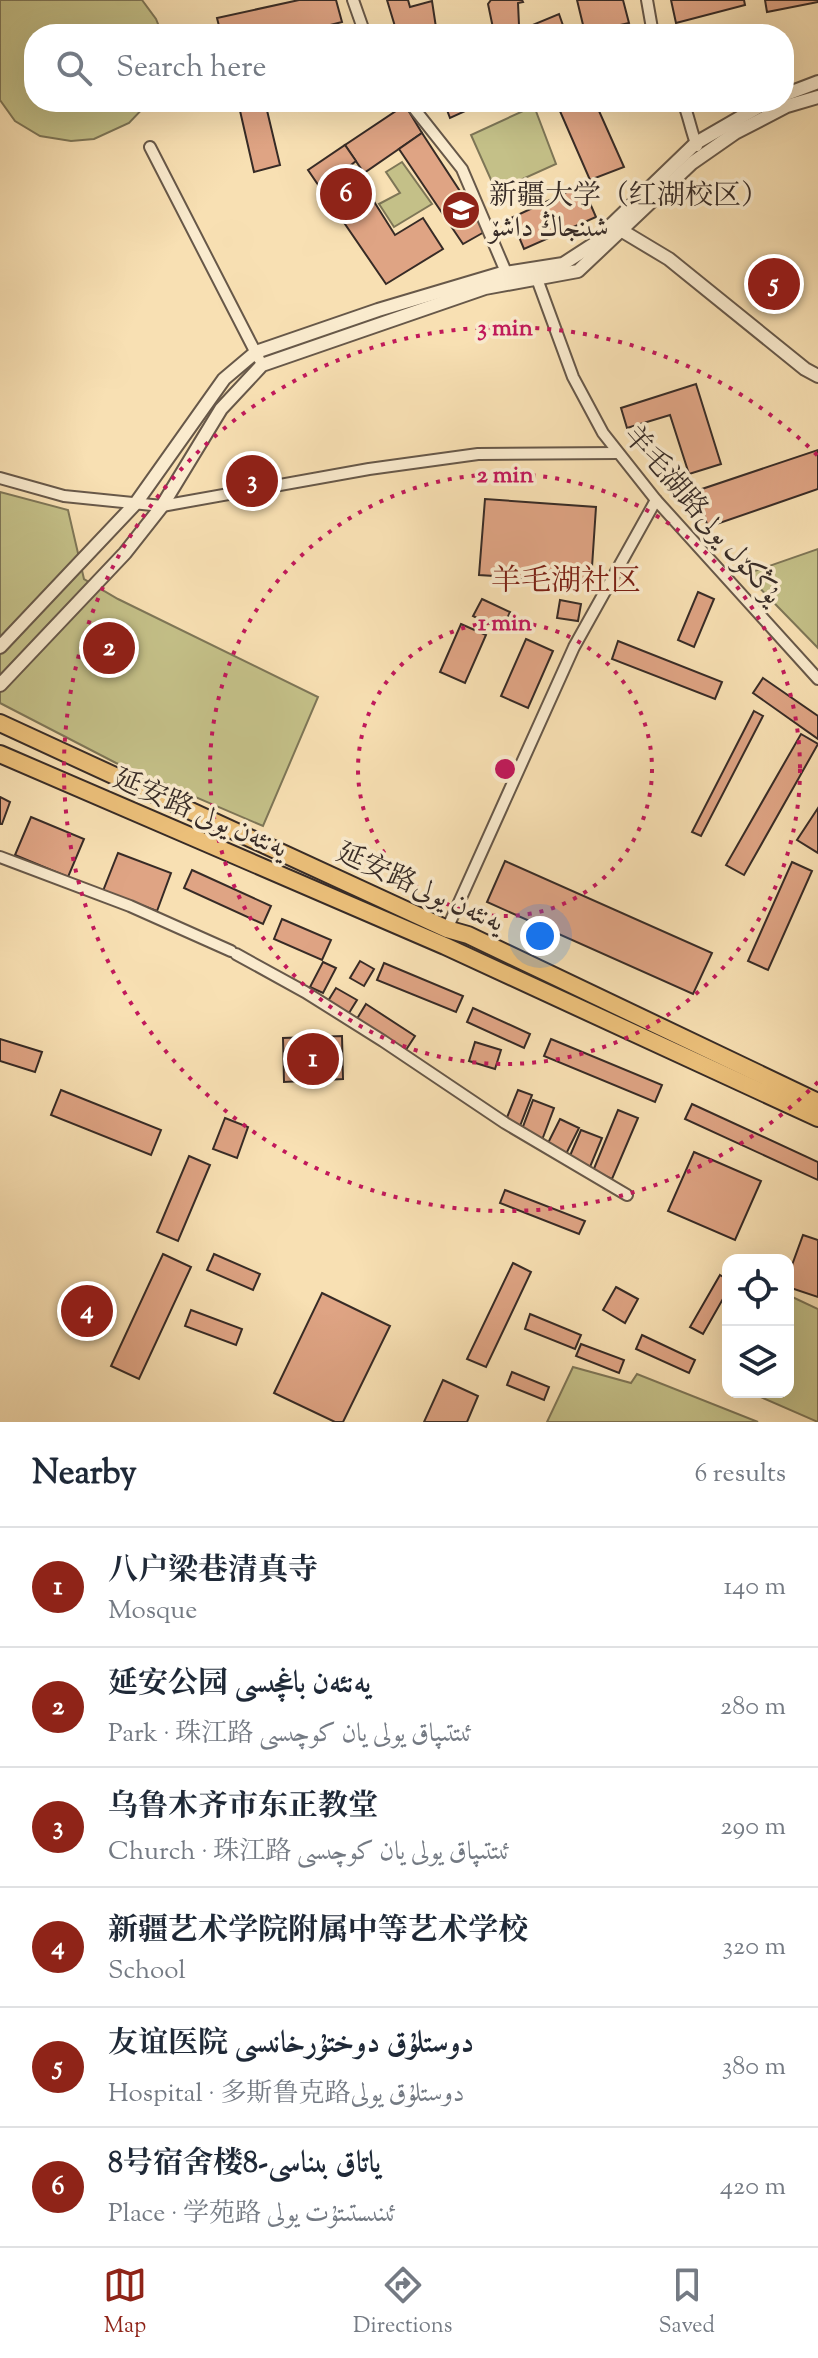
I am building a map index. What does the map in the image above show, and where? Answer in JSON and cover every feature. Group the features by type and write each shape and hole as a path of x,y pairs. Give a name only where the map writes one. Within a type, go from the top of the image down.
{"main road":[{"name":"延安路يەنئەن يولى","path":"0,723 447,929 468,935 818,1102"},
{"name":"延安路 يەنئەن يولى","path":"0,754 445,946 818,1118"}],"street":[{"path":"353,0 361,24"},
{"path":"647,0 651,24"},
{"path":"794,91 818,82"},
{"path":"794,104 818,97"},
{"path":"417,112 462,169 506,272"},
{"path":"687,112 696,144"},
{"path":"0,685 125,553 162,506 221,409 262,365 485,288 578,271 614,228 696,144 750,112"},
{"path":"0,647 136,503 224,379 256,352 378,310 506,272 563,264 600,240 692,163 735,133 775,112"},
{"path":"150,147 262,365"},
{"path":"614,228 669,259 805,369 818,376"},
{"name":"羊毛湖路يۇڭكۆل يولى","path":"537,279 573,377 603,433 656,500 818,679"},
{"path":"0,478 64,496 162,506 369,469 478,454 618,453"},
{"path":"447,929 574,647 656,500"},
{"path":"0,857 130,906 234,952 305,992 505,1123 627,1195"}],"shaded area":[{"path":"0,0 142,0 156,19 158,24 24,24 24,112 139,112 129,123 94,139 71,141 40,136 15,121 0,100"},
{"path":"521,112 536,112 556,164 496,191 471,135"},
{"path":"402,162 432,204 394,227 379,204 400,193 386,172"},
{"path":"0,492 68,510 84,579 118,599 318,697 263,826 116,763 0,703"},
{"path":"818,549 818,648 746,574"},
{"path":"794,1298 818,1309 818,1422 763,1398 794,1398"},
{"path":"573,1367 631,1383 637,1374 758,1422 547,1422"}],"building":[{"path":"299,0 336,0 342,22 218,24 217,18"},
{"path":"387,0 408,0 410,7 432,1 435,24 394,24"},
{"path":"491,0 522,0 518,3 519,24 492,24 488,4"},
{"path":"577,0 623,0 629,23 583,24"},
{"path":"671,0 744,0 745,5 676,23"},
{"path":"765,0 818,0 818,2 767,12"},
{"path":"559,14 562,24 535,24"},
{"path":"240,112 267,112 280,165 254,172"},
{"path":"394,112 409,112 422,133 364,173 345,145"},
{"path":"448,112 463,112 450,118"},
{"path":"560,112 599,112 624,167 590,180"},
{"path":"422,133 486,231 463,244 399,149"},
{"path":"345,145 356,161 351,165 395,235 423,218 443,249 386,284 308,170"},
{"path":"582,185 596,217 524,249 511,218"},
{"path":"696,384 721,464 689,474 670,415 627,428 621,408"},
{"path":"818,450 818,489 708,527 696,491"},
{"path":"485,499 596,507 591,582 479,575"},
{"path":"698,592 714,599 694,647 678,640"},
{"path":"482,599 510,612 502,630 473,616"},
{"path":"560,600 581,604 578,621 557,618"},
{"path":"461,624 486,635 465,683 440,672"},
{"path":"526,639 553,651 528,708 501,696"},
{"path":"618,641 722,682 715,699 612,659"},
{"path":"763,678 818,716 818,739 753,693"},
{"path":"754,711 763,716 701,836 692,832"},
{"path":"801,734 818,744 744,875 726,865"},
{"path":"0,797 10,802 2,824 0,824"},
{"path":"818,808 818,853 797,840"},
{"path":"31,817 84,839 68,877 15,855"},
{"path":"118,853 171,873 157,911 103,891"},
{"path":"505,861 712,953 693,994 487,902"},
{"path":"792,862 812,871 768,970 748,961"},
{"path":"192,870 271,906 263,924 184,888"},
{"path":"282,919 331,940 322,960 274,939"},
{"path":"360,961 374,969 364,986 350,978"},
{"path":"323,962 336,968 323,993 310,987"},
{"path":"384,963 463,996 456,1012 377,980"},
{"path":"336,988 357,1000 349,1013 328,1001"},
{"path":"366,1004 415,1036 404,1053 355,1022"},
{"path":"473,1008 530,1034 524,1048 467,1022"},
{"path":"342,1036 343,1079 284,1082 283,1038"},
{"path":"0,1039 42,1052 35,1072 0,1061"},
{"path":"551,1039 662,1085 655,1102 544,1056"},
{"path":"475,1042 501,1050 495,1069 469,1061"},
{"path":"61,1090 161,1130 151,1155 51,1115"},
{"path":"518,1090 532,1095 520,1126 506,1120"},
{"path":"533,1100 554,1108 542,1140 521,1132"},
{"path":"692,1104 818,1162 818,1180 685,1119"},
{"path":"618,1110 638,1118 612,1179 593,1171"},
{"path":"225,1118 248,1127 237,1158 213,1149"},
{"path":"560,1119 579,1128 564,1158 545,1149"},
{"path":"581,1130 602,1138 590,1167 569,1158"},
{"path":"694,1152 761,1181 735,1240 668,1211"},
{"path":"189,1156 210,1165 178,1241 157,1232"},
{"path":"505,1190 585,1221 579,1234 500,1203"},
{"path":"803,1235 818,1240 818,1297 794,1289 794,1260"},
{"path":"163,1254 191,1267 139,1379 111,1366"},
{"path":"214,1254 260,1274 253,1290 207,1270"},
{"path":"513,1263 531,1272 486,1367 467,1359"},
{"path":"720,1275 722,1301 703,1334 690,1327"},
{"path":"616,1287 638,1299 625,1323 603,1310"},
{"path":"322,1293 390,1326 343,1422 335,1422 274,1393"},
{"path":"191,1310 242,1329 236,1345 185,1326"},
{"path":"530,1314 581,1335 575,1349 525,1329"},
{"path":"642,1335 695,1360 689,1373 636,1349"},
{"path":"581,1344 624,1360 619,1373 576,1356"},
{"path":"512,1372 549,1387 544,1400 507,1385"},
{"path":"443,1380 478,1396 467,1422 424,1422"}],"place":[{"name":"8号宿舍楼8-ياتاق بىناسى","path":"346,194"},
{"name":"新疆大学（红湖校区） شىنجاڭ داشۆ","path":"461,210"},
{"name":"友谊医院 دوستلۇق دوختۇرخانىسى","path":"774,284"},
{"name":"乌鲁木齐市东正教堂","path":"252,481"},
{"name":"延安公园 يەنئەن باغچىسى","path":"109,648"},
{"name":"八户梁巷清真寺","path":"313,1059"},
{"name":"新疆艺术学院附属中等艺术学校","path":"87,1311"}],"district":[{"name":"羊毛湖社区","path":"566,580"}]}
